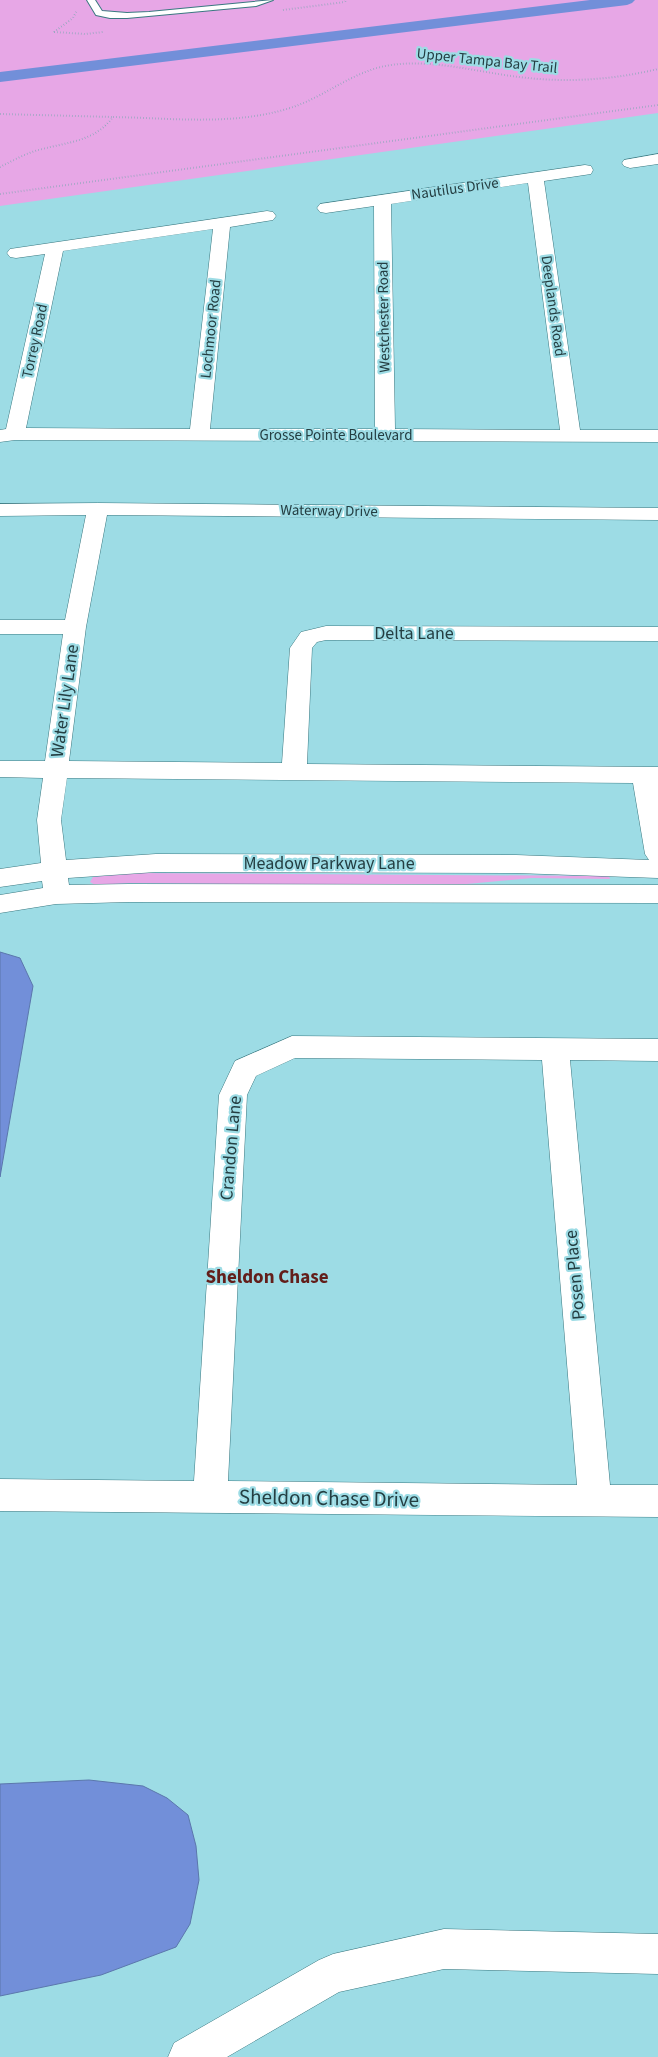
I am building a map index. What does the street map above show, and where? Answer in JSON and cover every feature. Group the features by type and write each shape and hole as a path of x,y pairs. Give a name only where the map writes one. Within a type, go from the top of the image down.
{"street":[{"path":"630,163 658,159"},
{"name":"Nautilus Drive","path":"326,208 585,170"},
{"name":"Deeplands Road","path":"535,177 571,436"},
{"name":"Westchester Road","path":"382,200 385,435"},
{"path":"16,253 267,216"},
{"name":"Lochmoor Road","path":"199,435 222,223"},
{"name":"Torrey Road","path":"5,434 55,247"},
{"name":"Grosse Pointe Boulevard","path":"5,434 658,436"},
{"name":"Waterway Drive","path":"0,510 98,509 658,514"},
{"name":"Water Lily Lane","path":"55,883 49,820 75,627 98,509"},
{"path":"0,628 75,627"},
{"name":"Delta Lane","path":"294,772 301,648 309,637 326,633 658,634"},
{"path":"0,768 651,775 658,854"},
{"name":"Meadow Parkway Lane","path":"0,904 55,883 156,863 507,864 658,868"},
{"name":"Meadow Parkway Lane","path":"0,878 129,893 658,894"},
{"name":"Crandon Lane","path":"210,1497 233,1095 245,1068 292,1047 658,1050"},
{"name":"Posen Place","path":"555,1049 595,1500"},
{"name":"Sheldon Chase Drive","path":"0,1495 658,1501"},
{"path":"188,2057 333,1974 444,1949 658,1954"}],"lane":[{"path":"91,0 95,10 100,13 124,16 270,0"}],"path":[{"path":"78,10 73,18 54,32 86,34 108,32"},
{"name":"Upper Tampa Bay Trail","path":"0,114 194,121 227,119 265,114 313,99 348,78 366,70 390,65 445,65 517,77 558,80 606,78 658,69"},
{"path":"0,194 658,105"},
{"path":"0,167 33,152 99,134 108,126 113,117"}],"shaded area":[{"path":"0,0 658,0 658,113 0,206"},
{"path":"133,873 609,876 610,879 532,878 456,885 414,886 131,883 95,885 90,882 93,877"}],"water":[{"path":"0,952 20,958 33,986 0,1177"},
{"path":"89,1780 143,1786 167,1798 188,1815 196,1846 199,1880 190,1924 176,1947 101,1975 0,1996 0,1784"}],"waterway":[{"path":"0,77 627,0"}],"district":[{"name":"Sheldon Chase","path":"267,1277"}]}
